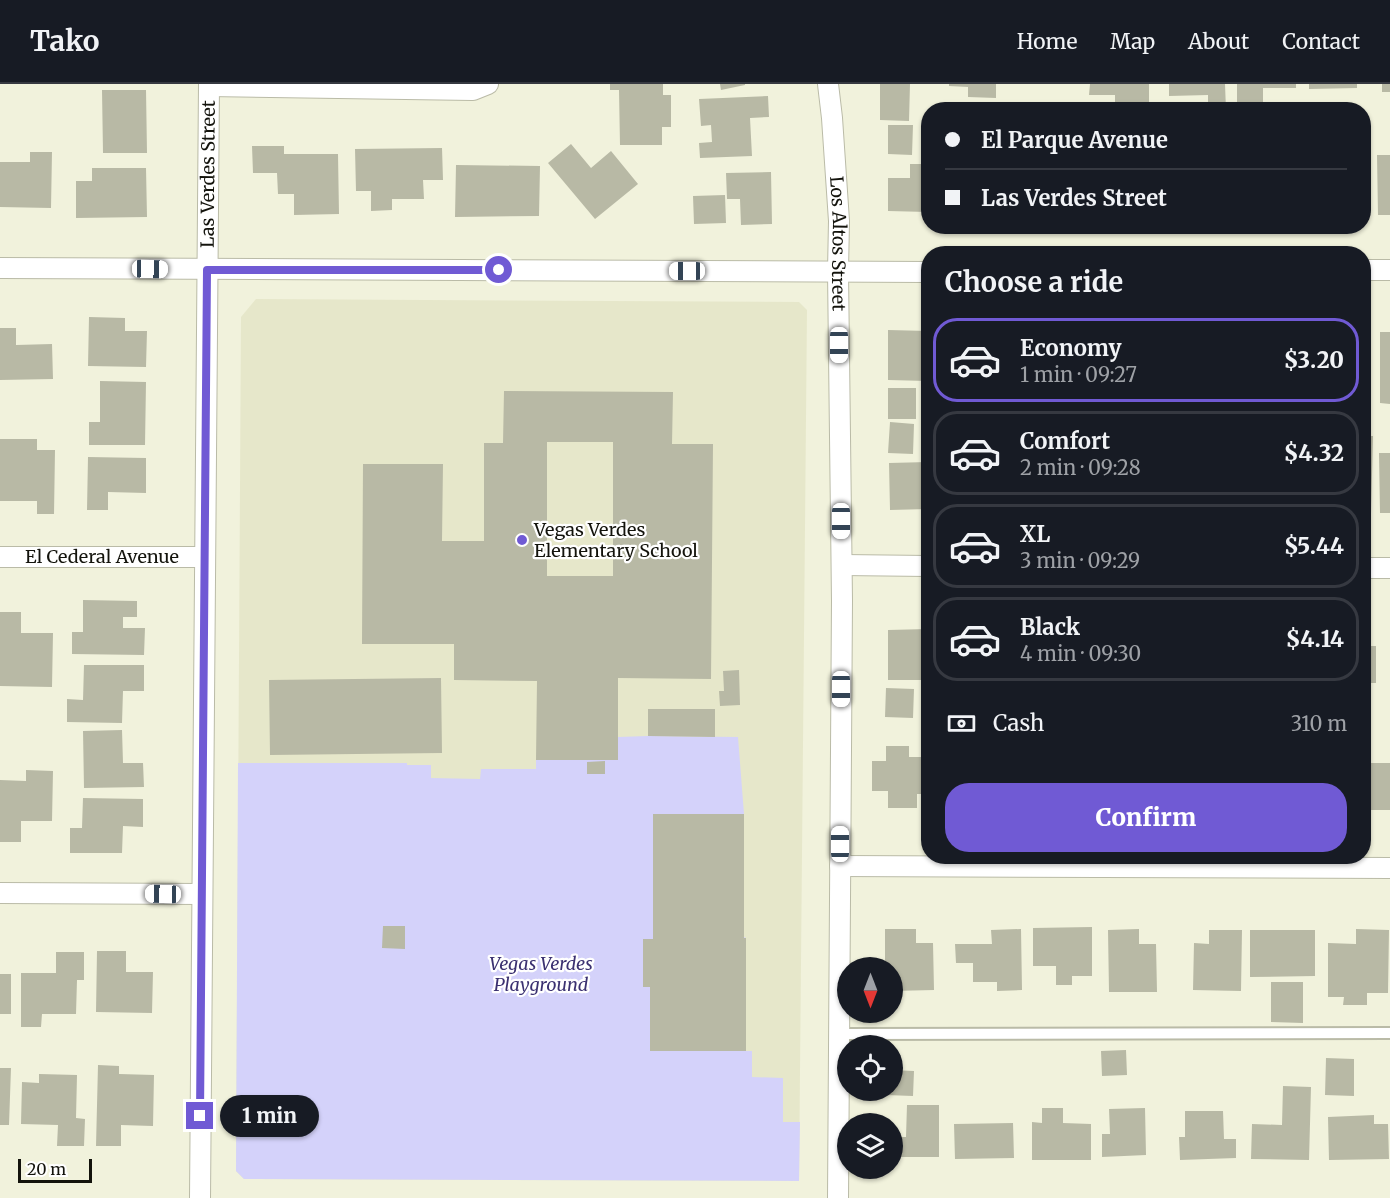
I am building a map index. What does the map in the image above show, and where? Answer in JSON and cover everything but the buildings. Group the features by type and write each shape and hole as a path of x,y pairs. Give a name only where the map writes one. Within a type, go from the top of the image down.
{"street":[{"path":"209,85 473,90 488,84"},
{"name":"Los Altos Street","path":"828,84 839,221 842,565 838,1198"},
{"name":"Las Verdes Street","path":"200,1198 209,85"},
{"path":"0,268 921,272"},
{"path":"1371,270 1390,270"},
{"name":"El Cederal Avenue","path":"0,557 205,557"},
{"path":"842,565 921,566"},
{"path":"1371,568 1390,568"},
{"path":"840,866 1390,868"},
{"path":"0,893 202,894"}],"lane":[{"path":"838,1034 1390,1034"}],"shaded area":[{"name":"Vegas Verdes Elementary School","path":"256,299 799,302 807,310 799,1181 244,1179 236,1171 241,317"}],"green space":[{"name":"Vegas Verdes Playground","path":"618,737 738,737 744,814 746,1051 752,1051 752,1077 783,1078 783,1122 800,1122 799,1181 244,1179 236,1171 238,763 407,763 407,765 431,765 431,778 480,779 481,769 536,769 536,760 618,760"}],"place":[{"name":"Vegas Verdes Elementary School","path":"522,540"}],"route":[{"path":"200,1116 207,270 499,270"}]}
